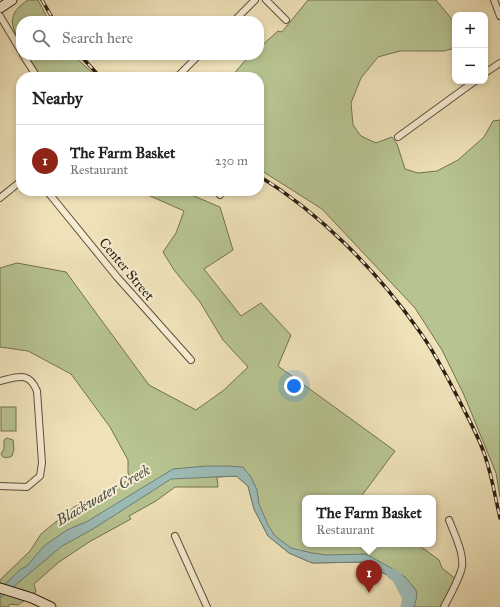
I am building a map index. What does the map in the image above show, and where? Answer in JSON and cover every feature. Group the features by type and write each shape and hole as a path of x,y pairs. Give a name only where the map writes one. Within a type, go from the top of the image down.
{"street":[{"path":"0,8 12,0"},
{"path":"239,16 255,0"},
{"path":"266,0 286,20"},
{"path":"494,0 500,16"},
{"path":"0,16 16,43"},
{"path":"26,60 34,72"},
{"path":"182,72 194,60"},
{"path":"488,71 500,62"},
{"path":"398,137 471,84"},
{"path":"0,198 16,185"},
{"name":"Center Street","path":"51,196 117,277 191,360"},
{"path":"0,381 20,377 28,378 34,384 37,391 42,463 40,476 28,487 0,486"},
{"path":"444,607 462,566 459,547 449,520"},
{"path":"175,536 207,607"},
{"path":"0,588 26,596 50,607"}],"green space":[{"path":"28,0 38,0 46,16 16,16 16,35 12,19 21,5"},
{"path":"308,0 436,0 452,19 452,49 444,51 400,51 378,57 361,78 351,103 353,125 361,136 376,143 392,137 397,144 405,169 418,173 437,171 458,160 484,137 493,121 500,120 500,497 496,473 464,395 442,350 415,308 322,209 264,172 264,72 235,72 246,60 264,60 264,44 278,31 282,32"},
{"path":"30,60 78,60 92,72 36,72"},
{"path":"150,196 194,196 220,207 233,250 204,269 241,316 261,303 291,335 278,366 395,451 362,495 302,495 302,547 421,547 439,560 442,568 457,580 444,607 406,607 408,598 400,583 365,562 312,563 289,553 268,536 254,509 248,486 237,476 217,477 218,487 175,487 156,501 129,516 131,519 89,542 59,562 34,584 36,592 18,605 10,604 8,607 0,607 0,580 30,551 41,534 74,507 131,479 128,473 128,460 110,427 71,374 28,351 0,347 0,268 17,263 66,272 149,385 196,410 224,390 248,367 223,340 200,302 174,270 163,252 176,233 184,211"},
{"path":"1,407 16,407 16,431 1,431"},
{"path":"7,438 13,440 14,449 12,456 6,458 1,454 4,449 4,440"}],"water":[{"path":"206,466 243,467 251,477 257,490 259,504 268,525 275,536 291,548 327,555 366,554 405,577 416,590 417,596 414,607 407,607 409,596 404,585 365,562 312,563 289,553 268,536 254,509 248,486 236,476 171,479 93,529 62,546 0,598 0,589 21,569 27,566 44,546 67,530 88,521 173,469"}],"waterway":[{"name":"Blackwater Creek","path":"392,574 397,577 408,598 406,607"}],"railway":[{"path":"42,0 51,16"},
{"path":"85,60 95,72"},
{"path":"264,179 304,207 346,244 384,285 423,336 434,353 479,441 490,471 500,518"}],"place":[{"name":"The Farm Basket","path":"369,593"}]}
